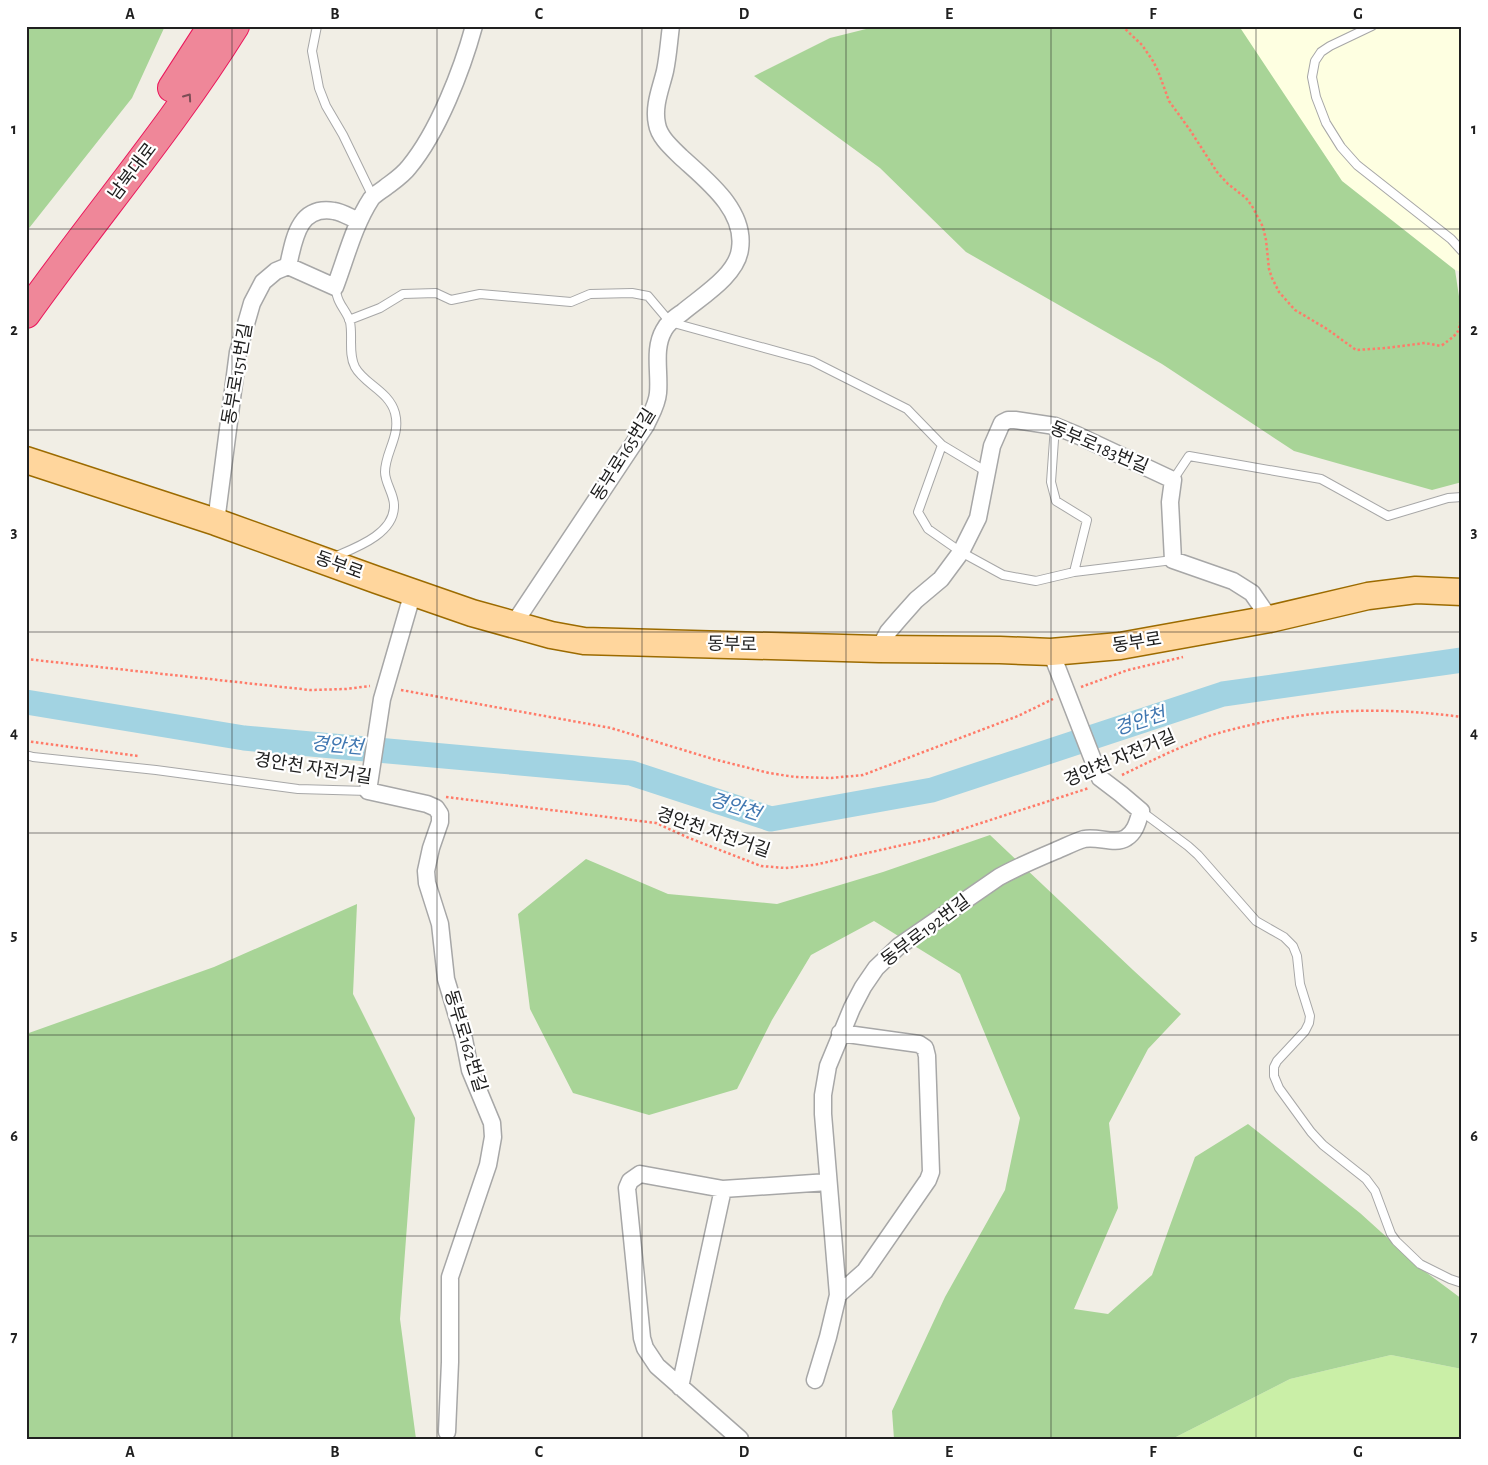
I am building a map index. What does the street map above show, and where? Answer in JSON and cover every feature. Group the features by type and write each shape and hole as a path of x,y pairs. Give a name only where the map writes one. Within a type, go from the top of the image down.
{"highway":[{"name":"남북대로","path":"26,314 47,270 155,113 212,26"},
{"name":"남북대로","path":"26,286 47,270 158,139 235,26"}],"main road":[{"name":"동부로","path":"26,460 216,522 326,561 412,596 513,625 584,641 879,649 1000,650 1053,657 1270,619 1375,595 1416,590 1462,592"},
{"path":"26,477 412,596 511,634 587,649 1121,658 1374,607 1462,604"}],"street":[{"path":"359,221 336,211 323,210 312,214 303,220 296,232 288,266 335,287 359,221 373,197 407,170 420,154 444,108 468,49 474,26"},
{"name":"동부로165번길","path":"513,625 646,425 655,407 658,392 657,360 663,331 670,322 728,274 740,250 740,239 733,214 724,200 672,148 662,136 657,124 657,103 665,71 671,26"},
{"name":"동부로151번길","path":"216,522 238,352 252,303 263,282 276,270 288,266"},
{"name":"동부로183번길","path":"879,649 888,632 916,600 941,579 962,552 978,518 992,446 1002,423 1008,420 1015,420 1055,426 1173,480"},
{"path":"1173,480 1170,502 1174,560 1233,581 1252,593 1270,619"},
{"path":"368,791 384,693 412,596"},
{"path":"1053,657 1066,693 1104,780 1140,811"},
{"name":"동부로162번길","path":"368,791 428,804 436,808 440,814 440,822 431,848 426,871 427,883 440,924 446,979 464,1039 470,1070 492,1123 493,1137 488,1165 450,1277 450,1362 447,1432"},
{"name":"동부로192번길","path":"815,1380 838,1295 828,1182 823,1094 828,1066 840,1033 863,987 876,968 899,946 991,882 1013,869 1082,840 1098,838 1118,841 1125,839 1136,827 1140,811"},
{"path":"838,1295 865,1271 928,1180 930,1172 928,1056 925,1048 919,1044 840,1033"},
{"path":"740,1439 656,1366 645,1348 642,1338 627,1188 630,1181 640,1174 723,1189 828,1182"},
{"path":"680,1387 723,1189"}],"lane":[{"path":"317,26 312,50 319,88 326,106 343,135 373,197"},
{"path":"1372,26 1330,46 1321,52 1315,61 1312,77 1316,97 1326,123 1341,146 1357,165 1451,238 1462,251"},
{"path":"326,561 369,541 384,530 392,517 394,505 384,474 394,441 395,413 391,403 355,367 349,320 339,302 335,287"},
{"path":"349,320 380,308 403,294 436,293 451,300 480,294 571,302 590,294 632,293 648,296 670,322 812,361 907,409 942,445 987,472"},
{"path":"1055,426 1051,482 1056,501 1087,520 1074,572"},
{"path":"942,445 918,512 928,529 962,552 1003,575 1036,581 1074,572 1174,560"},
{"path":"1173,480 1189,456 1321,479 1388,516 1448,498 1462,497"},
{"path":"26,755 298,789 368,791"},
{"path":"1140,811 1198,855 1256,921 1284,937 1293,946 1297,956 1300,984 1310,1016 1309,1024 1305,1031 1277,1061 1274,1067 1274,1076 1279,1088 1311,1132 1323,1145 1366,1179 1375,1191 1391,1234 1396,1242 1420,1264 1450,1280 1462,1282"}],"path":[{"path":"1122,26 1142,45 1153,61 1169,101 1217,172 1228,184 1246,198 1252,206 1263,227 1272,278 1279,292 1294,310 1327,329 1356,350 1425,343 1442,346 1455,336 1460,328 1462,308"},
{"path":"26,659 310,690 371,686 384,693 611,728 713,759 769,773 795,777 831,778 863,775 1018,716 1066,693 1128,670 1188,656"},
{"name":"경안천 자전거길","path":"438,796 656,823 755,864 785,868 814,865 938,837 1104,780 1211,735 1262,722 1348,710 1388,710 1462,717"},
{"path":"26,742 138,756"}],"shaded area":[{"path":"1237,26 1462,26 1462,272 1455,270 1342,181"}],"green space":[{"path":"26,26 165,26 132,98 26,232"},
{"path":"878,26 1239,26 1342,181 1455,270 1462,316 1462,482 1432,490 1294,451 1162,364 966,252 880,168 754,76 830,38"},
{"path":"990,835 1181,1014 1148,1049 1109,1123 1118,1208 1074,1309 1108,1314 1152,1275 1195,1157 1248,1124 1360,1213 1423,1270 1462,1299 1462,1369 1391,1355 1290,1379 1172,1439 894,1439 892,1411 945,1297 1005,1190 1020,1118 960,974 874,921 811,955 772,1020 737,1089 649,1115 573,1093 530,1009 518,914 586,859 668,894 777,904 883,872"},
{"path":"357,904 353,994 415,1118 400,1319 416,1439 26,1439 26,1034 214,967"},
{"path":"1391,1355 1462,1369 1462,1439 1172,1439 1290,1379"}],"waterway":[{"name":"경안천","path":"26,702 244,738 631,773 771,819 932,790 1223,694 1462,660"}]}
